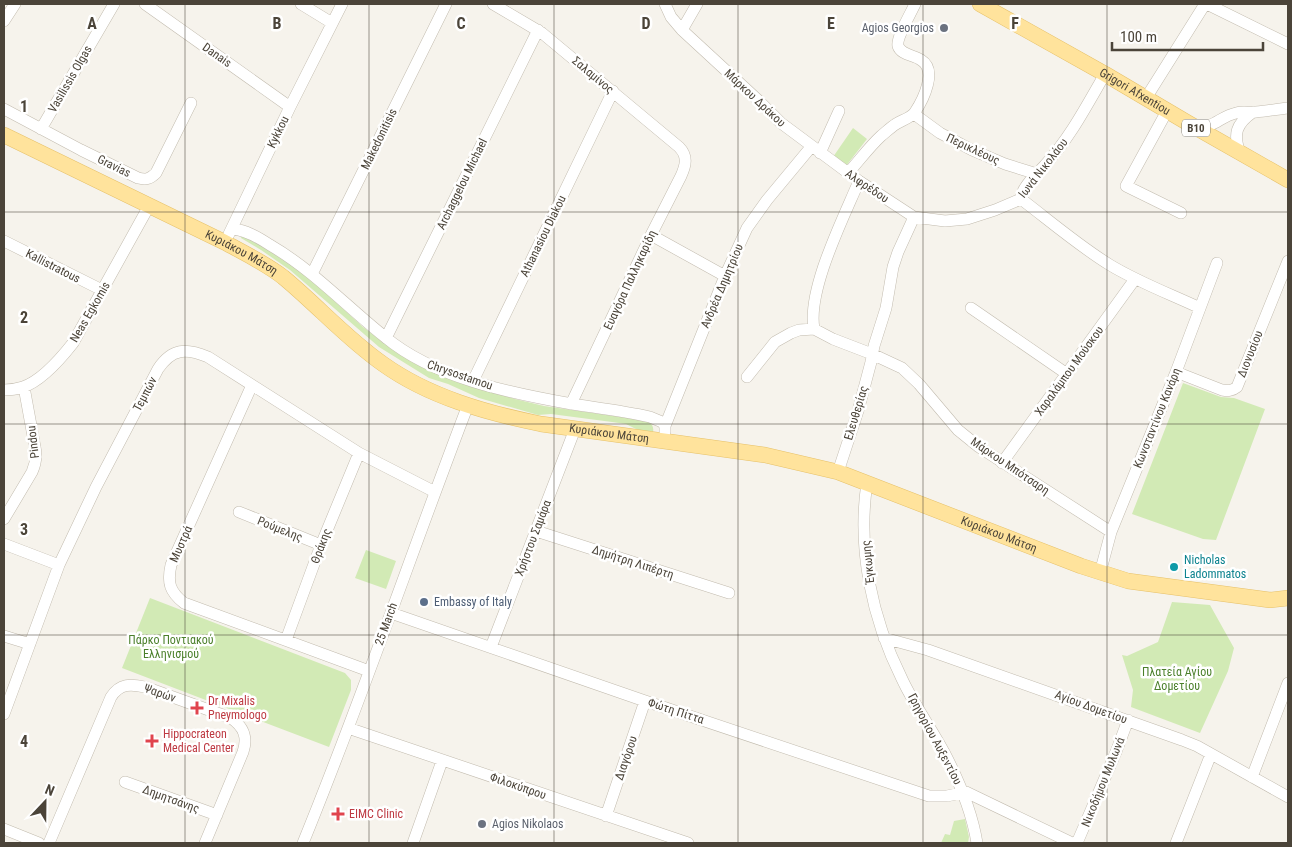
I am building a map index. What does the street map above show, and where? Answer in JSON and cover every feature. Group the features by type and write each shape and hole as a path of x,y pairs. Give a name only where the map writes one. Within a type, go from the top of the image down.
{"main road":[{"name":"Grigori Afxentiou","path":"980,4 1288,180"},
{"name":"Κυριάκου Μάτση","path":"4,135 149,206 228,235 256,259 283,278 381,363 430,390 468,405 508,417 575,429 664,434 838,472 1100,573 1128,581 1270,600 1288,598"}],"street":[{"path":"4,21 15,4"},
{"name":"Vasilissis Olgas","path":"41,129 114,4"},
{"name":"Danais","path":"145,4 290,107"},
{"path":"302,4 332,23"},
{"name":"Kykkou","path":"228,235 342,4"},
{"name":"Makedonitisis","path":"312,274 446,4"},
{"name":"Σαλαμίνος","path":"495,4 538,30 679,147 686,157"},
{"name":"Μάρκου Δράκου","path":"664,4 671,17 682,30 781,123 816,150"},
{"path":"682,30 697,4"},
{"path":"848,173 895,124 914,114 922,101 929,73 925,63 903,52 898,44 915,4"},
{"path":"1146,98 1191,24 1206,4 1288,44"},
{"name":"Archaggelou Michael","path":"386,338 538,30"},
{"name":"Ιωνά Νικολάου","path":"914,217 945,221 967,219 1021,199 1024,188 1068,137 1105,74"},
{"name":"Athanasiou Diakou","path":"473,381 613,91"},
{"name":"Gravias","path":"4,109 138,178 149,178 156,172 191,103"},
{"path":"1195,127 1207,126 1231,114 1240,112 1288,108"},
{"path":"816,150 839,111"},
{"path":"1167,111 1126,186 1180,213"},
{"path":"1240,153 1236,140 1238,128 1243,120 1253,112"},
{"name":"Περικλέους","path":"914,114 940,133 972,150 1005,164 1037,174"},
{"path":"72,168 81,150"},
{"name":"Αλφρέδου","path":"816,150 914,217"},
{"name":"Ανδρέα Δημητρίου","path":"664,434 725,276 747,228 756,214 816,150"},
{"name":"Ευαγόρα Παλληκαρίδη","path":"571,404 651,235 684,171 686,157"},
{"path":"747,377 776,342 799,330 814,329 812,315 820,280 859,181"},
{"path":"1021,199 1111,266 1135,279 1200,308"},
{"name":"Neas Egkomis","path":"4,390 24,387 60,360 73,343 149,206"},
{"path":"872,354 886,308 893,267 914,217"},
{"name":"Chrysostamou","path":"228,235 244,231 282,252 312,274 386,338 406,352 442,371 522,394 642,415 662,422 664,434"},
{"path":"651,235 725,276"},
{"name":"Kallistratous","path":"4,241 102,290"},
{"name":"Διονυσίου","path":"1176,372 1222,390 1234,390 1237,387 1288,261"},
{"name":"Κωνσταντίνου Κανάρη","path":"1100,573 1111,532 1176,372 1216,264"},
{"name":"Χαραλάμπου Μούσκου","path":"1002,463 1135,279"},
{"path":"971,308 1067,374"},
{"name":"Μάρκου Μπότσαρη","path":"814,329 902,368 913,377 958,430 979,447 1111,532"},
{"name":"Τεμπών","path":"4,714 59,565 96,487 164,360 170,355 187,351 196,352 208,358 359,453 435,492"},
{"name":"Ελευθερίας","path":"838,472 858,411 872,354"},
{"name":"Μυστρά","path":"252,384 171,565 169,583 172,591 184,603 369,671"},
{"name":"Pindou","path":"4,519 36,464 35,447 24,387"},
{"name":"25 March","path":"303,843 348,728 468,405"},
{"name":"Χρήστου Σαμάρα","path":"491,647 575,429"},
{"name":"Θράκης","path":"286,640 321,545 359,453"},
{"name":"Έγκωμης","path":"867,483 864,504 868,578 884,638"},
{"name":"Ρούμελης","path":"239,512 321,545"},
{"name":"Δημήτρη Λιπέρτη","path":"536,531 729,594"},
{"path":"4,544 59,565"},
{"name":"Κυριάκου Μάτση","path":"1270,600 1288,606"},
{"name":"Φώτη Πίττα","path":"390,612 645,701 929,796 947,796 963,792"},
{"path":"4,636 30,644"},
{"name":"Αγίου Δομετίου","path":"884,638 928,650 1198,746 1288,797"},
{"name":"Γρηγορίου Αυξεντίου","path":"884,638 902,680 945,754 963,792 970,811 977,843"},
{"path":"1252,777 1288,683"},
{"name":"Ψαρών","path":"49,843 111,696 125,685 132,684 231,718 244,731 246,736 245,747 205,843"},
{"name":"Διαγόρου","path":"606,816 645,701"},
{"name":"Νικοδήμου Μυλωνά","path":"1077,843 1128,720"},
{"name":"Φιλοκύπρου","path":"348,728 688,843"},
{"path":"1176,843 1211,754"},
{"path":"413,843 442,761"},
{"name":"Δημητσάνης","path":"126,782 217,815"},
{"path":"963,792 971,794 1072,843"},
{"path":"4,829 39,843"}],"green space":[{"path":"853,128 867,139 846,166 833,157"},
{"path":"241,233 304,273 363,327 383,342 444,375 515,399 544,406 649,421 653,427 653,432 638,430 626,424 551,414 538,415 479,398 429,378 379,347 290,270 241,238"},
{"path":"1183,383 1221,397 1234,398 1265,409 1216,540 1203,539 1132,514"},
{"path":"366,550 396,561 386,589 355,578"},
{"name":"Πάρκο Ποντιακού Ελληνισμού","path":"150,598 345,673 351,680 351,690 329,747 122,668"},
{"name":"Πλατεία Αγίου Δομετίου","path":"1172,602 1210,605 1234,648 1228,671 1200,733 1131,707 1133,690 1122,655 1127,656 1158,642"},
{"path":"965,819 969,837 968,843 941,843 945,834 950,835 954,821"}],"place":[{"name":"Agios Georgios","path":"944,28"},
{"name":"Nicholas Ladommatos","path":"1174,567"},
{"name":"Embassy of Italy","path":"424,602"},
{"name":"Dr Mixalis Pneymologo","path":"197,708"},
{"name":"Hippocrateon Medical Center","path":"152,741"},
{"name":"EIMC Clinic","path":"338,814"},
{"name":"Agios Nikolaos","path":"482,824"}]}
